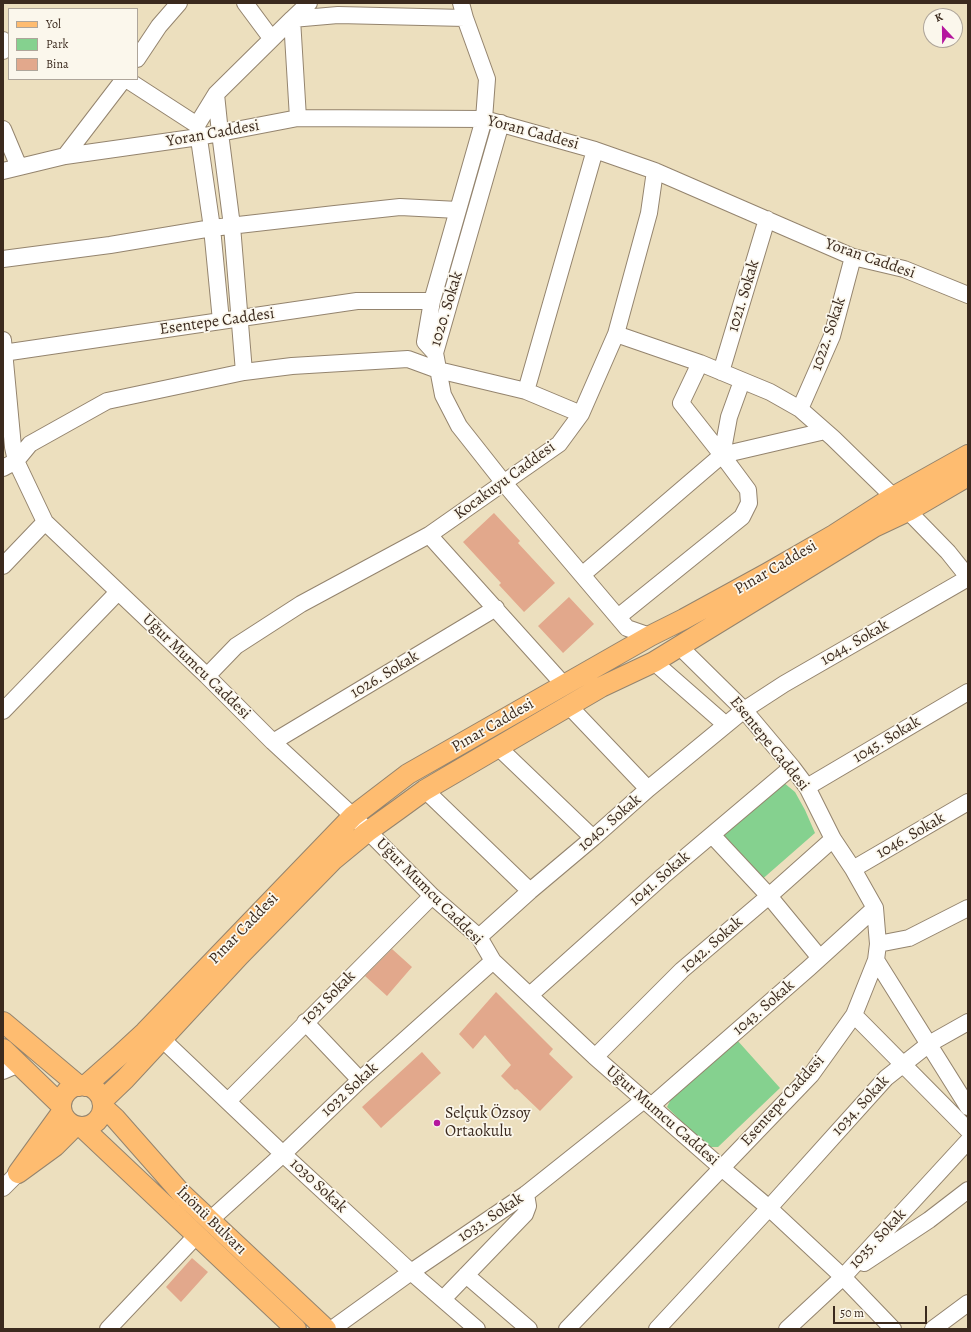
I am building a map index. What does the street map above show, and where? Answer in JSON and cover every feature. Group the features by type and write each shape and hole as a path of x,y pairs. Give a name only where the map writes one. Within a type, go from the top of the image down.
{"main road":[{"name":"Pınar Caddesi","path":"82,1086 119,1056 145,1032 353,816 408,774 650,636 768,573 834,535 893,497 968,455"},
{"name":"Pınar Caddesi","path":"102,1104 240,955 334,860 368,832 425,790 602,687 654,662 874,527 908,511 968,476"},
{"path":"654,662 650,636 679,646"},
{"path":"3,1022 82,1086 96,1091 102,1104 98,1119 88,1126 79,1127 69,1123 64,1118 61,1108 62,1098 66,1092 72,1088 82,1086"},
{"path":"3,1049 11,1068 61,1108"},
{"name":"İnönü Bulvarı","path":"102,1104 181,1193 326,1329"},
{"path":"18,1173 61,1108"},
{"path":"18,1173 79,1127"},
{"name":"İnönü Bulvarı","path":"79,1127 296,1329"}],"street":[{"path":"138,58 159,26 178,3"},
{"path":"244,3 271,38"},
{"path":"221,321 212,228 198,131 216,94 271,38 309,3"},
{"path":"292,19 338,15 463,11"},
{"name":"1020. Sokak","path":"435,353 425,342 432,301 484,119 487,79 463,11"},
{"path":"292,19 298,118"},
{"path":"3,40 3,50"},
{"path":"65,156 124,80"},
{"path":"126,80 198,131"},
{"path":"216,94 232,226 244,372"},
{"name":"Yoran Caddesi","path":"3,171 65,156 198,131 220,133 298,118 484,119 595,150 655,171 853,256 904,270 968,295"},
{"name":"1020. Sokak","path":"435,353 501,123"},
{"path":"3,128 19,167"},
{"path":"526,392 595,150"},
{"name":"Kocakuyu Caddesi","path":"207,676 236,646 301,604 429,535 558,444 581,414 616,334 648,213 655,171"},
{"path":"3,259 110,245 212,228 400,207 458,210"},
{"name":"1021. Sokak","path":"721,372 767,219"},
{"name":"1022. Sokak","path":"800,409 832,336 853,256"},
{"name":"Esentepe Caddesi","path":"3,349 240,319 357,301 432,301"},
{"path":"616,334 721,372 770,392 800,409 908,511 948,552 968,577"},
{"path":"3,349 9,457 107,401 244,372 292,366 408,359 438,370 526,392 581,414"},
{"path":"435,353 443,395 459,426 504,483 627,628 650,636"},
{"path":"618,617 742,517 749,503 748,490 681,404 700,364"},
{"path":"722,455 729,417 742,381"},
{"path":"582,575 722,455 825,431"},
{"name":"Uğur Mumcu Caddesi","path":"9,457 45,522 207,676 273,742 353,816 432,896 479,937 493,961 595,1056 721,1168 769,1208 843,1277 893,1329"},
{"path":"3,566 45,522"},
{"path":"429,535 564,685"},
{"name":"1044. Sokak","path":"744,710 784,684 968,577"},
{"path":"3,711 118,592"},
{"name":"1026. Sokak","path":"273,742 496,608"},
{"name":"Esentepe Caddesi","path":"567,1329 811,1075 854,1015 877,952 875,908 853,869 833,839 806,787 792,767 744,710 679,646"},
{"name":"Esentepe Caddesi","path":"654,662 726,725"},
{"name":"1045. Sokak","path":"806,787 968,692"},
{"path":"569,706 648,789"},
{"name":"1040. Sokak","path":"479,937 530,891 594,838 648,789 744,710"},
{"path":"498,748 594,838"},
{"name":"1041. Sokak","path":"530,995 663,876 792,767"},
{"path":"425,790 530,891"},
{"name":"1046. Sokak","path":"853,869 968,802"},
{"path":"712,835 769,896 820,958"},
{"name":"1042. Sokak","path":"595,1056 682,970 833,839"},
{"name":"1031 Sokak","path":"228,1101 432,896"},
{"name":"1043. Sokak","path":"648,1103 820,958 875,908"},
{"path":"968,908 909,938 877,952 929,1044 968,1106"},
{"name":"1032 Sokak","path":"210,1220 283,1154 360,1080 493,961"},
{"path":"854,1015 968,1130"},
{"path":"305,1022 360,1080"},
{"name":"1034. Sokak","path":"657,1329 886,1078 929,1044 968,1022"},
{"name":"1030 Sokak","path":"162,1038 283,1154 412,1272 477,1329"},
{"name":"1033. Sokak","path":"332,1329 526,1194 648,1103"},
{"name":"1035. Sokak","path":"843,1277 968,1141"},
{"path":"3,1188 18,1173"},
{"name":"1035. Sokak","path":"843,1277 929,1220 968,1190"},
{"path":"443,1299 525,1214 528,1206 526,1194"},
{"path":"108,1329 196,1236"},
{"path":"466,1275 529,1329"},
{"path":"787,1329 843,1277"},
{"path":"933,1329 968,1303"}],"green space":[{"path":"783,782 795,792 815,833 759,882 719,837"},
{"path":"737,1040 780,1088 718,1147 707,1147 667,1107 672,1097"}],"building":[{"path":"494,513 520,541 518,543 555,583 524,612 499,585 501,583 463,542"},
{"path":"569,597 594,624 563,653 538,626"},
{"path":"392,949 412,967 387,996 365,976"},
{"path":"496,992 553,1049 549,1054 573,1077 540,1111 501,1076 511,1065 485,1035 473,1049 459,1034"},
{"path":"422,1052 441,1073 381,1128 362,1107"},
{"path":"192,1258 208,1272 181,1302 166,1287"}],"place":[{"name":"Selçuk Özsoy Ortaokulu","path":"437,1123"}]}
